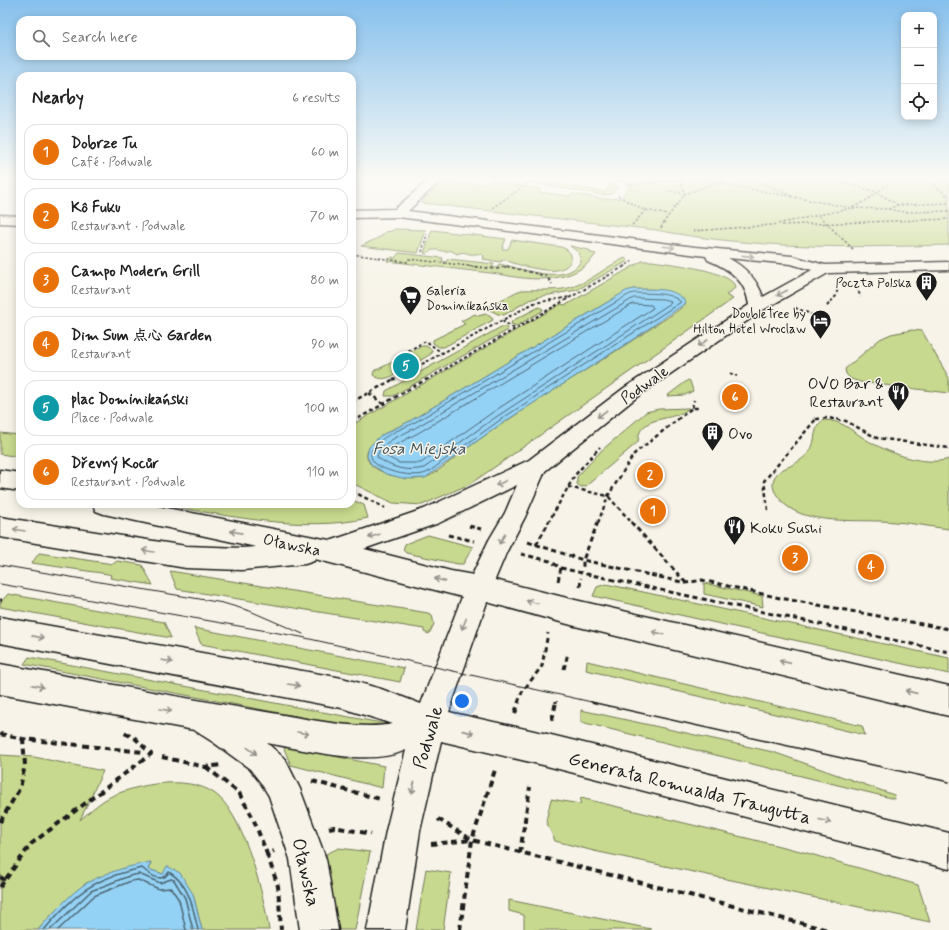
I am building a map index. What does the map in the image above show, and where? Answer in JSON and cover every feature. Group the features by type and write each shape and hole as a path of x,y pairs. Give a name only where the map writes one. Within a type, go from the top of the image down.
{"main road":[{"path":"0,479 16,481"},
{"name":"Oławska","path":"121,508 329,551 451,583 478,588"},
{"path":"0,527 186,557 242,559 329,551"},
{"path":"478,588 580,614 949,701"},
{"name":"Podwale","path":"386,930 410,798 430,723 456,646 478,588"},
{"name":"Generała Romualda Traugutta","path":"0,630 342,694 381,704 430,723 543,749 664,781 949,851"},
{"name":"Oławska","path":"0,679 196,715 331,738 369,742 393,740 430,723"},
{"name":"Oławska","path":"196,715 224,731 261,758 273,771 284,789 308,859 319,930"}],"street":[{"path":"456,220 695,251 792,260 825,269 949,266"},
{"path":"695,251 728,263 742,273 756,297 757,307"},
{"name":"Podwale","path":"329,551 431,516 536,466 631,392 757,307 825,269"},
{"name":"Podwale","path":"478,588 497,547 514,517 536,466"}],"path":[{"path":"628,231 635,220"},
{"path":"660,235 664,220"},
{"path":"772,225 796,220"},
{"path":"823,220 855,250"},
{"path":"687,232 772,225 933,220"},
{"path":"422,252 428,232"},
{"path":"356,255 408,262 409,260 497,269 506,266 546,276 552,284"},
{"path":"356,420 639,258"},
{"path":"826,306 836,296 838,284"},
{"path":"856,287 861,297"},
{"path":"356,400 534,303 572,296"},
{"path":"795,308 811,314"},
{"path":"502,321 515,329"},
{"path":"413,369 397,357 426,341 442,353"},
{"path":"730,372 737,376"},
{"path":"369,393 383,404"},
{"path":"582,568 583,560 608,496 634,454 692,408 694,400"},
{"path":"692,408 700,408"},
{"path":"768,510 764,481 815,419 828,418 846,421 877,438 949,448"},
{"path":"536,545 575,475 600,447"},
{"path":"568,487 608,496 686,583"},
{"path":"356,493 384,507 387,512"},
{"path":"469,526 485,530"},
{"path":"451,536 477,542"},
{"path":"522,540 583,560 686,583 702,580 949,629"},
{"path":"516,552 550,561 561,568 949,652"},
{"path":"557,589 561,568"},
{"path":"516,708 522,692 542,666 546,647"},
{"path":"564,669 568,653"},
{"path":"552,720 556,701"},
{"path":"0,734 23,739 143,752"},
{"path":"0,822 20,788 25,765 23,739"},
{"path":"0,886 31,844 151,754"},
{"path":"162,757 205,767 239,793 253,818 278,886 281,930"},
{"path":"305,779 386,800"},
{"path":"460,930 472,840 491,779"},
{"path":"520,853 530,787"},
{"path":"434,816 472,840 828,930"},
{"path":"321,830 334,827 379,836"},
{"path":"423,844 472,840"},
{"path":"267,854 280,849"},
{"path":"0,877 5,880"}],"green space":[{"path":"573,220 949,220 949,245 876,247 802,246 729,241 656,230"},
{"path":"394,229 426,230 418,253 361,246 382,236 385,232 392,231"},
{"path":"432,230 506,239 502,249 508,249 512,240 561,247 569,252 571,259 567,266 557,270 546,270 531,268 506,260 502,260 501,262 483,259 484,256 478,254 462,252 457,254 452,251 434,250 427,254 424,253"},
{"path":"570,246 589,250 591,253 596,254 587,264 576,271 565,276 552,278 525,278 387,261 392,257 395,258 399,253 443,258 442,261 446,262 448,259 494,264 492,267 497,268 499,264 531,272 555,274 565,273 574,269 581,261 578,252"},
{"path":"625,258 628,261 577,290 529,300 504,315 498,314 486,308 522,290 556,290 575,286"},
{"path":"642,261 652,261 696,268 719,274 734,284 735,288 726,295 733,299 470,484 422,505 393,503 356,485 356,423 561,304 566,305","holes":["634,289 656,289 669,291 681,298 686,303 679,310 647,331 515,415 431,475 417,479 396,476 385,473 369,463 367,455 370,447 383,434 410,421 626,291"]},
{"path":"539,307 543,309 542,311 517,326 511,324 512,321"},
{"path":"475,314 478,316 486,314 493,320 444,347 439,347 433,343 433,340 465,324 461,321"},
{"path":"501,327 506,327 508,330 393,396 385,396 386,391"},
{"path":"912,330 922,331 949,378 949,393 860,382 851,379 846,374 845,369 880,339 891,334"},
{"path":"422,346 426,346 432,350 431,354 415,362 404,359 405,355"},
{"path":"393,362 398,362 403,366 403,369 388,378 381,378 373,375 374,371"},
{"path":"688,380 690,381 693,391 685,395 667,396"},
{"path":"689,408 683,413 675,416 650,422 640,433 638,442 586,486 581,487 577,484 577,477 601,451 646,412 659,409"},
{"path":"824,420 830,420 841,424 883,449 906,457 928,461 949,459 949,529 881,521 849,521 816,518 801,514 789,507 775,492 773,484 774,478 780,471 808,454 812,447 816,430 820,423"},
{"path":"0,433 16,435 16,456 0,454"},
{"path":"356,502 364,505 368,518 317,524 264,521 183,508 356,508"},
{"path":"428,535 473,547 463,564 406,553 403,550 405,544"},
{"path":"39,553 113,564 117,561 142,565 153,585 110,578 111,575 108,574 32,563"},
{"path":"170,571 428,613 432,615 434,624 429,634 424,632 424,629 177,589"},
{"path":"704,583 762,596 763,607 704,594"},
{"path":"606,584 949,658 949,674 593,596 597,587"},
{"path":"8,594 164,622 171,638 0,607 0,603"},
{"path":"194,628 404,668 400,682 201,644"},
{"path":"29,657 388,724 389,727 373,731 24,664"},
{"path":"587,661 862,726 865,735 586,670"},
{"path":"581,710 773,752 894,795 895,799 581,722"},
{"path":"287,747 384,766 382,788 291,765 284,749"},
{"path":"0,755 34,757 103,771 80,820 96,806 114,795 153,784 182,783 196,785 219,797 228,808 245,840 258,879 269,930 202,930 193,894 163,874 148,869 151,863 86,883 54,912 38,930 0,930"},
{"path":"581,798 800,851 918,885 930,922 594,851 555,841 546,821 551,799 580,804"},
{"path":"339,848 370,852 355,930 336,930 326,854"},
{"path":"426,869 451,873 443,930 416,930"},
{"path":"509,900 651,930 524,930 524,915 509,911"}],"water":[{"name":"Fosa Miejska","path":"634,289 670,291 682,298 686,303 632,340 501,424 425,478 406,479 386,474 371,464 367,456 369,447 380,436 410,421 626,291"},
{"path":"151,862 148,869 163,874 167,866 180,873 193,894 202,930 38,930 68,898 87,883 118,870"}],"tram line":[{"path":"0,565 223,603 250,611 303,634"},
{"path":"0,584 301,637 596,703"},
{"path":"591,702 949,782"}],"place":[{"name":"Poczta Polska","path":"927,302"},
{"name":"Galeria Dominikańska","path":"410,316"},
{"name":"DoubleTree by Hilton Hotel Wroclaw","path":"821,340"},
{"name":"plac Dominikański","path":"406,366"},
{"name":"Dřevný Kocůr","path":"735,397"},
{"name":"OVO Bar & Restaurant","path":"899,412"},
{"name":"Ovo","path":"712,452"},
{"name":"Kô Fuku","path":"650,475"},
{"name":"Dobrze Tu","path":"653,511"},
{"name":"Koku Sushi","path":"734,546"},
{"name":"Campo Modern Grill","path":"795,558"},
{"name":"Dim Sum 点心 Garden","path":"871,567"}]}
